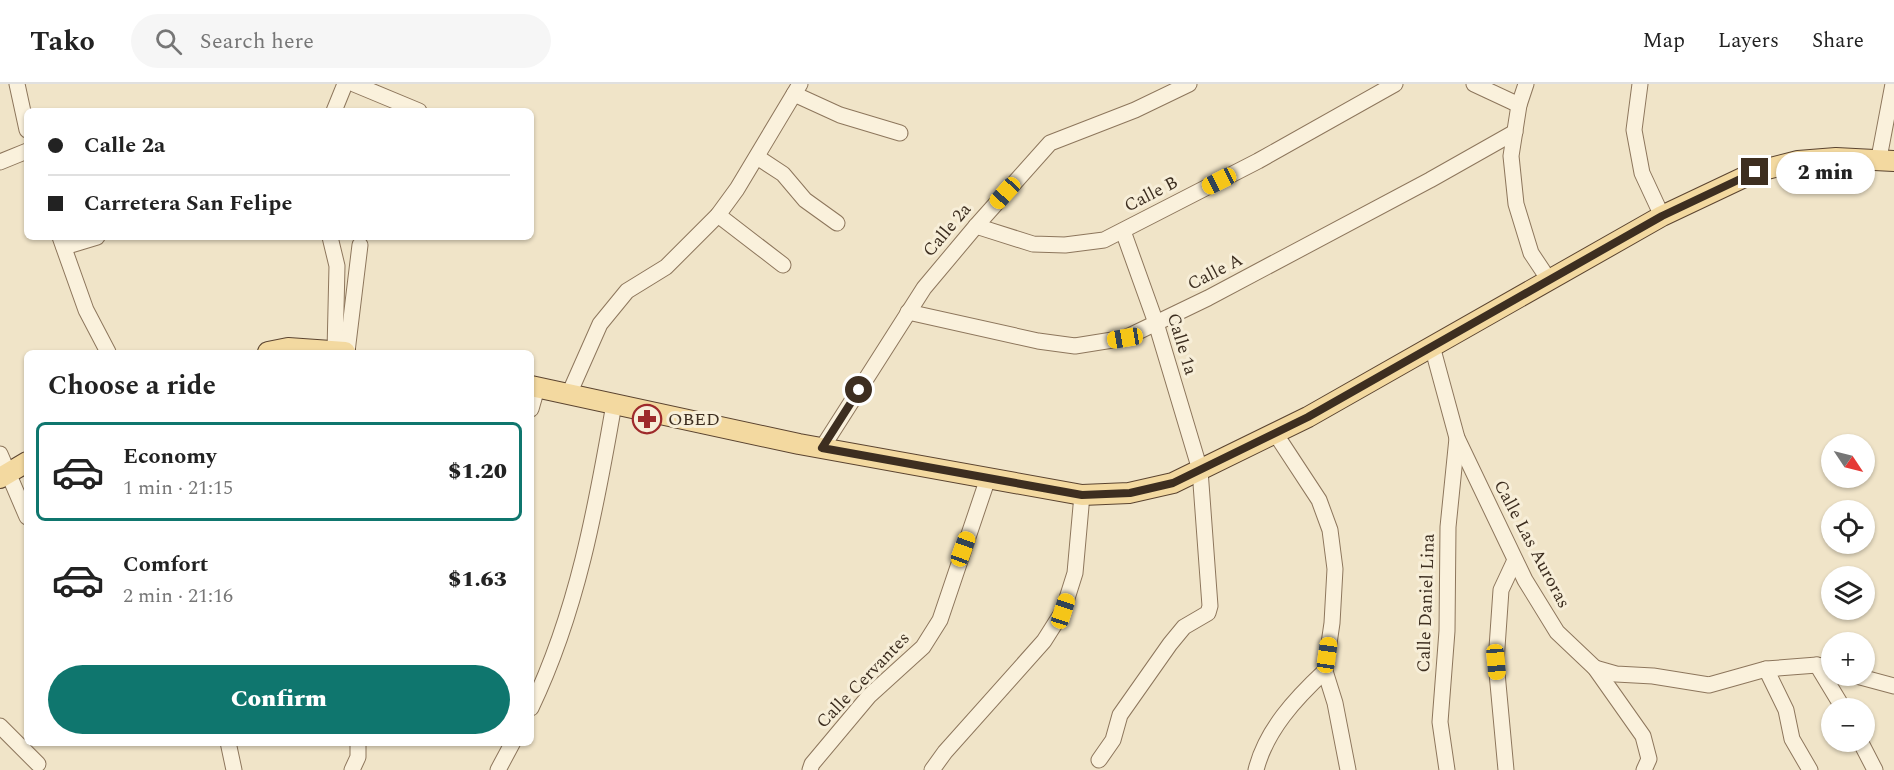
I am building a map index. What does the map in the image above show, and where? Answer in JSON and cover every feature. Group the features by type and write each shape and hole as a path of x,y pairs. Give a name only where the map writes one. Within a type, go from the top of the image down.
{"main road":[{"path":"534,387 822,448 1082,495 1130,493 1173,483 1308,417 1662,216 1755,172 1798,161 1836,158 1886,160"},
{"path":"5,476 24,464"}],"street":[{"path":"17,84 24,116"},
{"path":"335,108 345,84"},
{"path":"354,84 412,108"},
{"name":"Calle 2a","path":"822,448 924,288 1050,143 1135,110 1189,84"},
{"name":"Calle B","path":"976,226 1033,244 1065,245 1104,240 1258,161 1395,84"},
{"path":"1474,84 1519,105"},
{"path":"1526,84 1519,105 1512,156 1516,204 1532,253 1549,280"},
{"path":"1640,84 1634,130 1642,173 1662,216"},
{"path":"1886,160 1893,84"},
{"path":"569,394 600,324 627,291 666,267 718,215 737,189 797,89 840,115 900,133"},
{"name":"Calle A","path":"908,312 1038,341 1075,346 1125,338 1208,298 1515,132"},
{"path":"0,162 24,152"},
{"path":"757,157 783,174 805,200 837,223"},
{"path":"718,215 783,265"},
{"name":"Calle 1a","path":"1099,760 1113,740 1120,715 1170,644 1184,627 1208,613 1210,606 1200,470 1156,323 1123,231"},
{"path":"331,240 337,266 342,350"},
{"path":"62,242 86,310 107,350"},
{"path":"342,350 360,245"},
{"name":"Calle Las Auroras","path":"1432,346 1457,438 1515,560 1557,632 1594,668 1643,736 1649,759 1644,770"},
{"path":"534,702 569,615 596,509 614,404"},
{"path":"1275,433 1319,500 1330,530 1335,569 1332,623 1325,671 1335,703 1348,770"},
{"name":"Calle Daniel Lina","path":"1447,770 1440,722 1447,631 1448,527 1457,438"},
{"path":"0,454 5,476 24,511"},
{"name":"Calle Cervantes","path":"810,770 812,764 841,727 869,696 923,647 934,629 949,594 988,478"},
{"path":"932,770 945,752 1044,641 1063,611 1075,573 1082,495"},
{"path":"1506,770 1496,662 1501,590 1515,560"},
{"path":"1594,668 1616,674 1653,676 1709,686 1766,669 1821,667"},
{"path":"1766,669 1786,710 1792,739 1810,770"},
{"path":"1256,770 1266,742 1305,690 1325,671"},
{"path":"1875,681 1894,686"},
{"path":"0,726 38,765"},
{"path":"229,746 234,770"},
{"path":"352,770 358,757 358,746"},
{"path":"498,770 511,746"},
{"path":"1866,752 1875,770"}],"place":[{"name":"OBED","path":"647,419"}],"route":[{"path":"859,390 822,448 1082,495 1130,493 1173,483 1308,417 1662,216 1755,172"}]}
